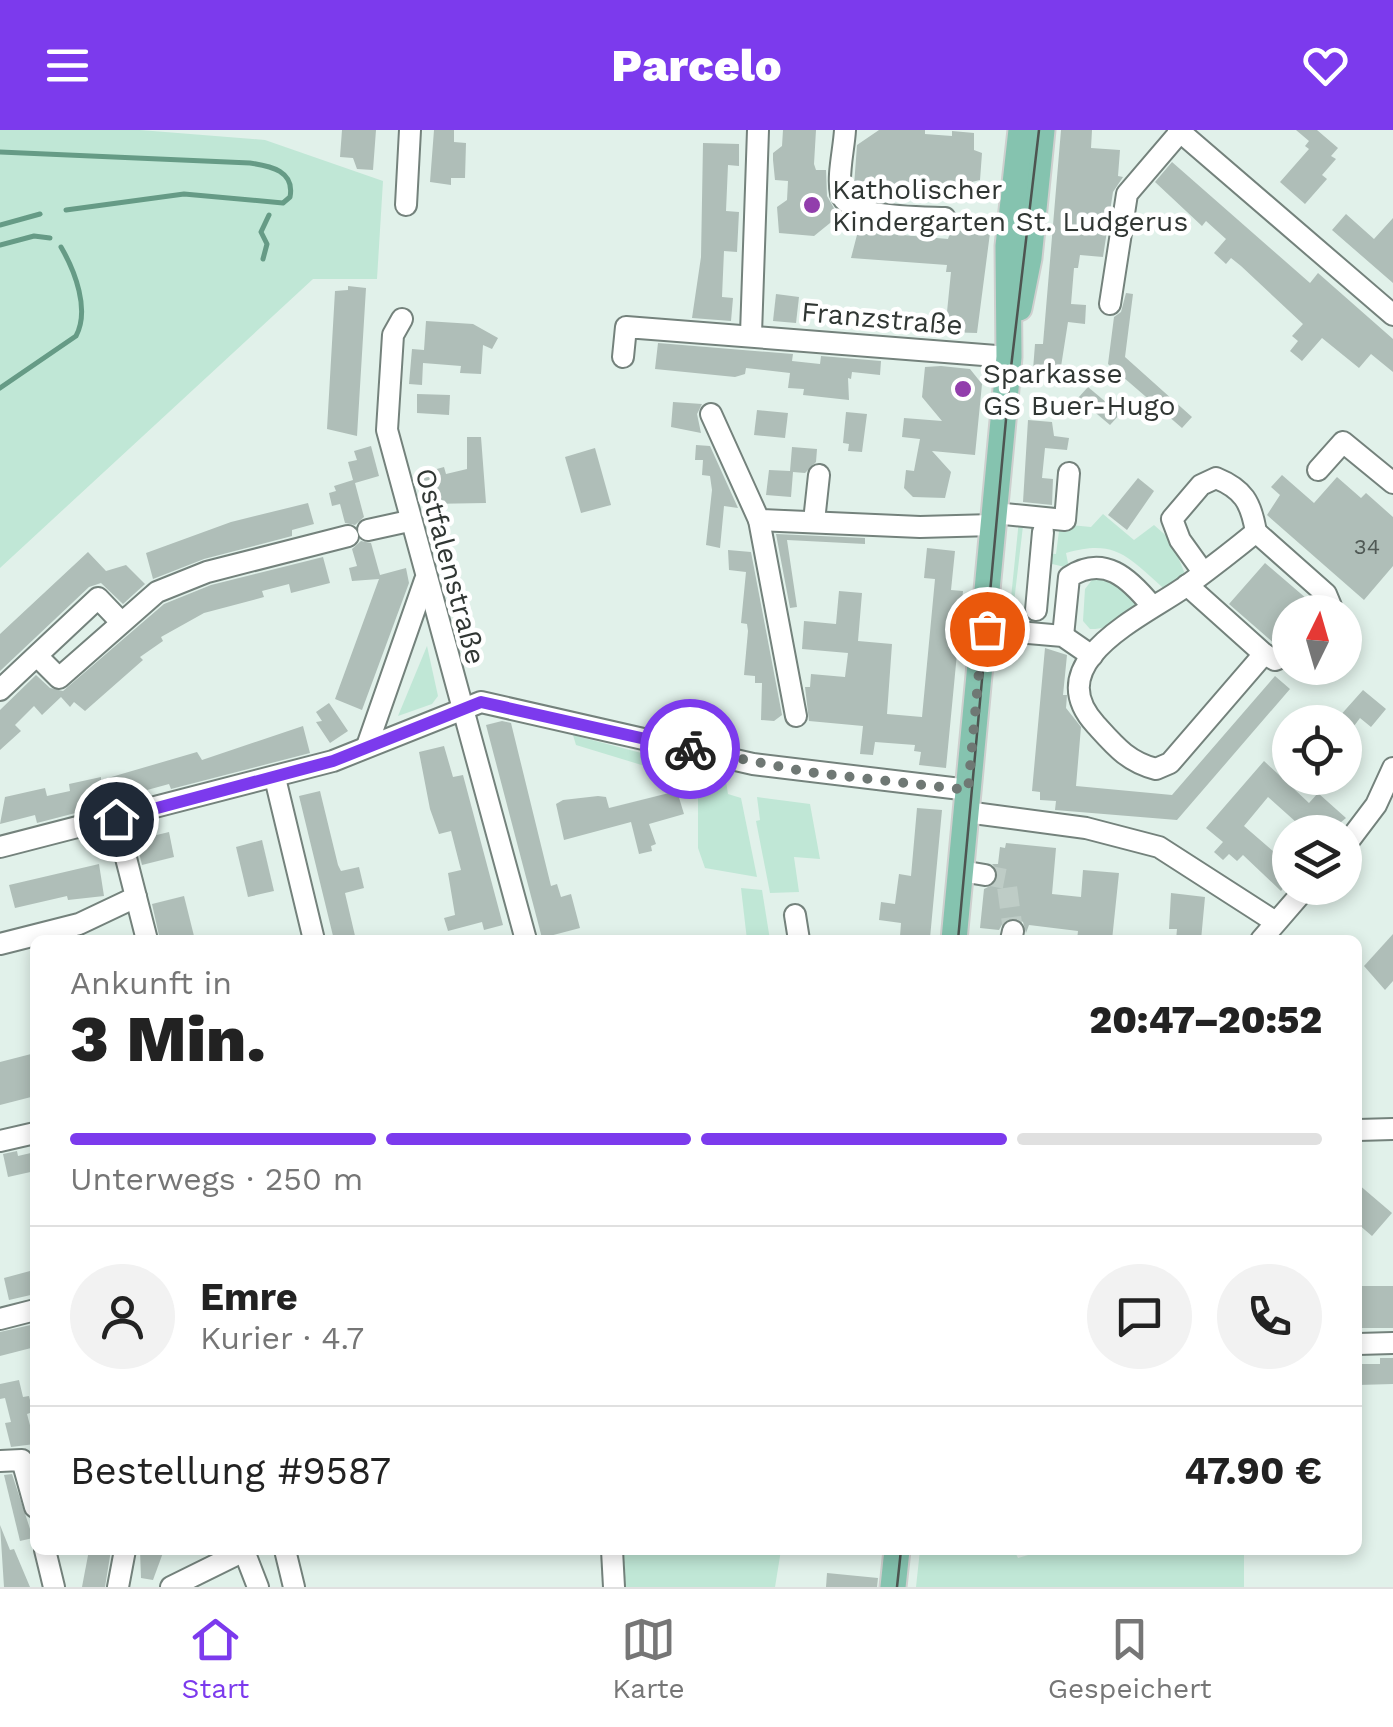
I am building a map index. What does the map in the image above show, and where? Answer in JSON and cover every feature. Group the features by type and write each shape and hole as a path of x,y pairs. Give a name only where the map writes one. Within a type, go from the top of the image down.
{"main road":[{"path":"955,935 973,873 968,801 1008,357 1008,246 1021,130"},
{"path":"1008,357 1029,258 1042,130"},
{"path":"893,1587 896,1555"}],"street":[{"path":"406,205 410,130"},
{"path":"751,334 758,130"},
{"path":"845,130 841,189 848,204 865,212 945,218"},
{"path":"1110,304 1126,194 1179,131 1393,315"},
{"name":"Ostfalenstraße","path":"402,319 393,335 387,430 525,935"},
{"name":"Franzstraße","path":"622,357 626,327 1008,357"},
{"path":"711,414 760,520 796,716"},
{"path":"1318,470 1343,442 1393,483"},
{"path":"760,520 920,527 993,519 1065,520 1069,473"},
{"path":"814,521 819,475"},
{"path":"1272,658 1195,578 1172,519 1201,485 1216,478 1239,487 1252,508 1256,532 1326,595"},
{"path":"37,656 59,678 157,592 207,572 409,521"},
{"path":"1036,610 1043,532"},
{"path":"1256,532 1113,634 1092,656 1081,670 1080,689 1087,716 1123,754 1156,769 1170,763 1264,654"},
{"path":"1039,574 1069,577 1103,565 1122,576 1152,606"},
{"path":"1063,636 1069,577"},
{"path":"367,746 425,580"},
{"path":"0,690 98,598 120,621"},
{"path":"983,628 1063,636 1092,656"},
{"path":"0,847 275,778 460,708 490,701 753,764 968,801 1159,847 1274,922"},
{"path":"1362,824 1376,805 1393,768"},
{"path":"275,778 313,935"},
{"path":"116,819 147,935"},
{"path":"36,935 79,924 136,897"},
{"path":"1264,935 1290,905"},
{"path":"795,915 799,935"},
{"path":"0,944 30,936"},
{"path":"1362,1130 1393,1129"},
{"path":"0,1141 30,1134"},
{"path":"0,1319 30,1311"},
{"path":"1362,1344 1393,1343"},
{"path":"0,1461 22,1460 30,1489"},
{"path":"46,1555 54,1587"},
{"path":"118,1587 124,1555"},
{"path":"171,1587 235,1555"},
{"path":"247,1555 258,1587"},
{"path":"286,1555 294,1587"},
{"path":"612,1555 614,1587"}],"green space":[{"path":"0,130 140,130 265,140 383,181 377,279 313,279 0,568"},
{"path":"1103,514 1134,540 1154,525 1171,540 1185,574 1167,591 1122,554 1098,548 1066,553 1069,568 1048,563 1043,553 1056,554 1059,531 1023,526 1012,619 1009,617 1019,520 1091,527"},
{"path":"1106,574 1137,602 1117,622 1090,629 1083,621 1085,589 1095,576"},
{"path":"427,646 438,696 432,704 398,716"},
{"path":"573,735 725,775 728,794 741,798 757,877 705,868 698,848 698,787 681,777 576,745"},
{"path":"757,797 810,804 820,859 794,857 799,892 770,893 756,821 760,820"},
{"path":"741,888 762,890 769,935 746,935"},
{"path":"623,1555 780,1555 775,1587 620,1587"},
{"path":"919,1555 1018,1558 1244,1555 1244,1587 916,1587"}],"building":[{"path":"342,130 376,130 373,170 357,169 353,158 340,157"},
{"path":"434,130 454,130 454,142 466,143 465,178 451,178 451,185 430,182"},
{"path":"783,130 816,130 814,164 816,170 826,170 827,196 835,219 814,236 779,233 777,207 787,200 788,181 775,180 773,153 782,146"},
{"path":"879,130 925,130 925,134 952,136 952,131 974,133 974,150 982,153 980,180 972,182 971,195 922,191 922,196 863,195 854,186 857,145"},
{"path":"1061,130 1092,130 1091,148 1120,150 1118,176 1123,177 1113,192 1103,257 1080,255 1078,268 1074,268 1071,304 1086,305 1085,324 1068,322 1060,373 1033,370 1035,344 1043,344"},
{"path":"1296,130 1317,130 1338,148 1331,156 1336,159 1322,175 1327,179 1305,204 1280,182 1309,149 1305,146 1309,141"},
{"path":"703,143 739,144 739,166 728,165 726,211 739,212 737,252 724,251 722,297 733,298 731,321 692,318 701,257"},
{"path":"1172,162 1310,283 1318,273 1393,339 1393,372 1371,354 1359,368 1322,338 1302,361 1290,351 1298,341 1292,336 1303,324 1231,258 1226,264 1214,253 1226,239 1206,221 1202,226 1155,182"},
{"path":"1346,214 1374,239 1393,218 1393,283 1332,230"},
{"path":"951,230 990,233 977,333 945,332 951,272 946,272 947,265 851,258 858,231 948,239"},
{"path":"348,286 366,288 357,436 327,429 335,291 348,290"},
{"path":"1126,293 1133,294 1125,357 1192,417 1182,428 1108,364 1114,317 1121,312"},
{"path":"776,294 799,297 796,323 773,321"},
{"path":"426,321 473,324 498,338 492,349 483,345 481,374 460,373 461,366 423,363 422,385 409,384 412,349 424,350"},
{"path":"658,343 793,354 792,361 820,364 821,356 881,361 880,375 852,372 851,379 848,378 849,400 803,395 804,389 788,388 790,373 746,368 745,374 735,377 655,369"},
{"path":"925,367 970,369 982,384 975,455 932,451 951,472 945,498 913,497 904,488 906,470 914,471 920,439 902,437 904,418 942,421 922,397"},
{"path":"1088,387 1120,414 1110,425 1078,398"},
{"path":"417,394 450,395 449,415 417,413"},
{"path":"673,402 702,404 697,414 701,433 671,427"},
{"path":"757,410 788,413 785,438 754,435"},
{"path":"846,412 867,414 862,452 848,451 849,444 843,443"},
{"path":"1028,420 1052,422 1054,436 1069,438 1067,450 1045,448 1042,478 1053,479 1052,505 1023,502"},
{"path":"467,437 481,437 486,503 427,504 415,475 444,467 446,474 467,469"},
{"path":"696,445 710,446 738,508 724,506 720,548 706,545 712,490 710,476 702,475 703,460 695,460"},
{"path":"371,446 379,476 355,483 364,517 355,525 345,523 340,504 332,506 329,493 336,491 334,486 353,480 348,462 357,460 354,451"},
{"path":"792,447 817,449 816,462 805,473 793,472 791,497 766,495 769,470 790,471"},
{"path":"595,448 611,505 581,513 565,457"},
{"path":"1282,475 1314,503 1337,477 1361,498 1366,493 1393,517 1393,566 1364,600 1267,515 1280,495 1271,487"},
{"path":"1138,478 1154,491 1127,530 1108,515"},
{"path":"308,503 314,524 292,530 292,536 204,559 153,579 146,553 231,522"},
{"path":"776,534 865,538 865,544 787,540 797,607 790,608"},
{"path":"361,541 371,543 380,575 406,568 409,583 362,710 335,699 379,579 352,581 349,568 357,566 352,549"},
{"path":"927,548 955,551 951,590 963,591 946,768 919,765 921,752 914,751 915,745 875,742 873,755 860,754 863,726 809,721 805,687 810,687 811,674 845,677 848,653 802,649 804,621 836,624 839,591 862,593 858,641 892,644 887,714 922,717 935,579 924,578"},
{"path":"728,550 751,552 782,715 774,721 761,720 762,683 755,683 755,676 744,675 748,631 747,624 741,623 746,572 729,570"},
{"path":"88,552 106,571 126,565 145,584 123,604 101,583 89,587 0,671 0,634"},
{"path":"323,557 330,583 291,593 289,584 262,591 264,597 204,613 161,637 163,641 140,657 143,660 85,711 74,702 70,707 61,697 42,715 34,706 15,725 21,731 0,750 0,710 36,675 50,688 63,691 164,604 211,585"},
{"path":"1265,563 1302,595 1272,595 1272,642 1229,604"},
{"path":"1045,648 1067,655 1063,695 1067,695 1066,708 1081,727 1076,786 1172,795 1272,679 1272,685 1290,689 1272,705 1272,710 1177,820 1055,810 1056,801 1040,800 1040,792 1032,791"},
{"path":"1363,690 1386,709 1371,727 1362,720 1362,705 1350,705"},
{"path":"329,703 348,731 330,743 316,722 322,721 316,712"},
{"path":"511,723 551,886 557,884 561,897 571,894 580,928 541,935 486,725"},
{"path":"303,726 310,753 171,789 169,784 37,823 35,815 0,824 5,797 45,788 47,796 70,791 69,784 101,780 197,752 202,760"},
{"path":"444,746 453,777 463,775 503,925 484,930 482,922 448,931 444,918 455,915 448,873 461,870 451,831 439,834 430,809 419,752"},
{"path":"1264,761 1272,768 1272,795 1300,795 1309,803 1320,795 1343,815 1288,815 1268,797 1244,826 1272,850 1272,882 1243,855 1237,861 1229,854 1223,860 1214,852 1223,842 1206,828"},
{"path":"320,791 341,871 359,867 364,888 345,893 355,935 333,935 299,796"},
{"path":"677,791 684,814 649,824 656,844 651,846 652,851 639,854 631,822 564,840 556,804 563,800 606,797 609,808"},
{"path":"917,808 942,810 930,935 900,935 901,923 879,920 881,902 895,904 899,874 911,876"},
{"path":"169,832 174,857 142,865 136,840"},
{"path":"262,840 274,891 248,897 236,847"},
{"path":"1006,843 1056,848 1052,894 1081,897 1083,870 1119,873 1113,935 1078,935 1078,931 1029,925 1026,933 1023,922 1015,918 1004,921 999,930 980,928 984,889 996,883 998,871 992,864 998,864 1000,847 1005,848"},
{"path":"99,864 104,896 68,900 67,896 15,908 9,885"},
{"path":"1171,893 1205,897 1201,935 1176,935 1177,929 1169,929"},
{"path":"184,896 194,935 159,935 152,904"},
{"path":"1393,934 1393,981 1385,990 1364,966"},
{"path":"30,1054 30,1097 0,1105 0,1062"},
{"path":"30,1153 30,1172 8,1177 3,1154"},
{"path":"1362,1187 1392,1213 1372,1236 1362,1227"},
{"path":"30,1271 30,1295 9,1300 4,1278"},
{"path":"1362,1286 1393,1286 1393,1328 1362,1328"},
{"path":"30,1325 30,1348 0,1356 0,1332"},
{"path":"1380,1358 1393,1358 1393,1384 1362,1385 1362,1364 1380,1364"},
{"path":"19,1380 23,1397 29,1396 30,1445 11,1447 5,1423 11,1422 5,1398 0,1399 0,1384"},
{"path":"12,1474 30,1539 20,1541 4,1475"},
{"path":"0,1525 10,1550 14,1549 30,1587 4,1587"},
{"path":"88,1555 110,1555 105,1587 82,1587"},
{"path":"140,1555 162,1555 153,1580 141,1578"},
{"path":"827,1573 878,1578 877,1587 826,1587"}],"waterway":[{"path":"0,152 250,163 280,171 291,188 290,197 283,203 184,194 66,210"},
{"path":"0,225 40,214"},
{"path":"263,259 267,244 261,232 269,215"},
{"path":"0,245 34,236 50,238"},
{"path":"0,388 76,336 81,303 76,279 61,247"}],"tunnel":[{"path":"985,875 1006,879 1013,931"}],"tram line":[{"path":"958,935 1010,376 1039,130"},
{"path":"897,1587 900,1555"}],"way so far":[{"path":"690,749 753,764 968,790 983,628 987,629"}],"place":[{"name":"Katholischer Kindergarten St. Ludgerus","path":"812,205"},
{"name":"Sparkasse GS Buer-Hugo","path":"963,389"}],"route":[{"path":"116,819 333,761 474,702 500,703 690,749"}]}
